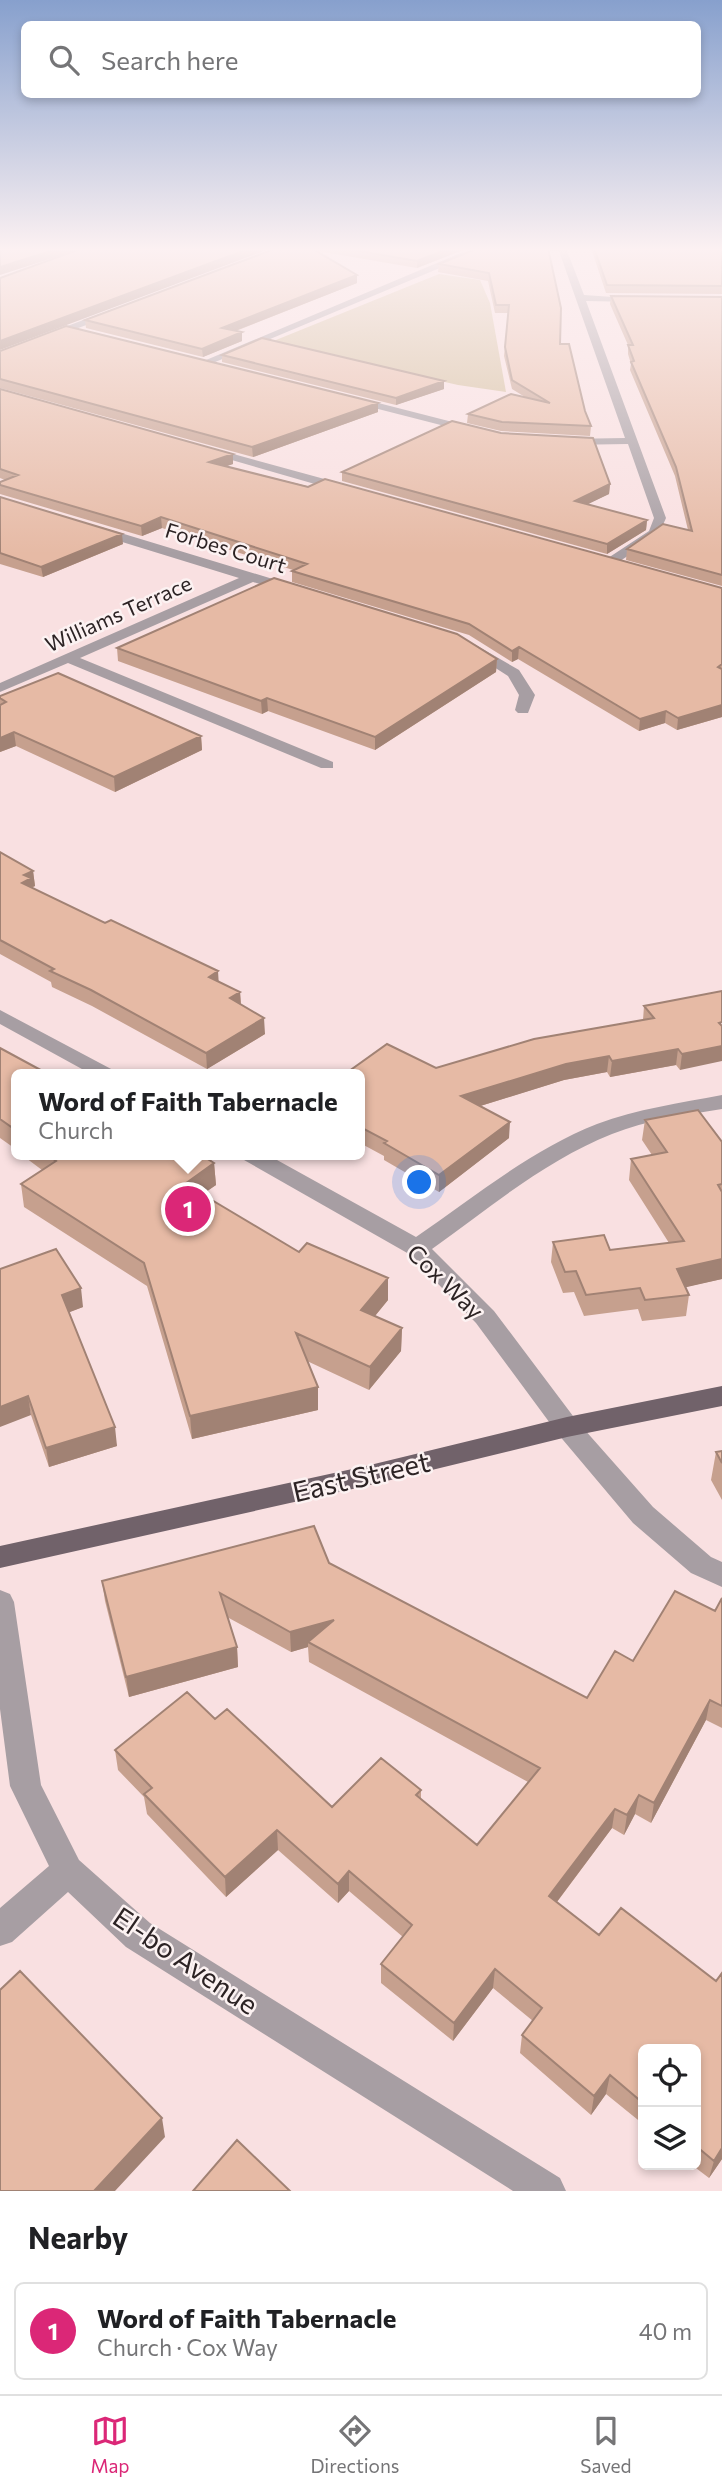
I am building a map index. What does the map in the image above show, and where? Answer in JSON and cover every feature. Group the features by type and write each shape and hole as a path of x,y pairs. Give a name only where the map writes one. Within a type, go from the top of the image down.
{"main road":[{"name":"East Street","path":"0,1558 366,1476 566,1427 722,1396"}],"street":[{"path":"204,363 235,350"},
{"path":"601,350 660,518 654,533 609,562"},
{"path":"192,360 230,369"},
{"path":"344,397 490,434"},
{"path":"555,442 631,441"},
{"path":"199,448 358,492"},
{"name":"Forbes Court","path":"80,524 305,593"},
{"name":"Williams Terrace","path":"0,688 252,577"},
{"path":"463,640 514,673 527,695 523,710"},
{"path":"68,658 327,765"},
{"path":"0,1016 97,1069"},
{"path":"417,1248 554,1155 601,1130 637,1118 722,1102"},
{"name":"Cox Way","path":"261,1160 417,1248 485,1317 566,1427 643,1515 701,1565 722,1575"},
{"name":"El-bo Avenue","path":"0,1602 26,1786 68,1871 138,1935 547,2191"},
{"path":"0,1930 68,1871"}],"shaded area":[{"path":"307,350 498,350 506,392 458,385"}],"building":[{"path":"164,350 378,403 252,447 0,379 0,351"},
{"path":"233,350 314,350 444,381 396,398 222,355"},
{"path":"506,350 570,350 591,426 502,422 468,414 511,394 550,403 512,380"},
{"path":"630,350 722,350 722,575 627,549 663,524 692,531 676,467 631,362 634,361"},
{"path":"0,389 233,454 209,462 308,487 325,479 722,588 722,664 718,667 722,669 722,705 678,718 666,711 640,719 519,647 512,651 469,624 292,571 307,564 161,517 141,526 0,485 0,482 18,475 0,469"},
{"path":"452,421 501,433 593,438 610,484 575,501 647,520 607,544 342,472"},
{"path":"0,497 122,534 41,567 0,553"},
{"path":"274,578 457,634 497,659 375,737 267,698 261,701 117,648"},
{"path":"58,673 201,736 114,777 14,732 0,738 0,705 6,702 0,696"},
{"path":"0,852 33,871 24,875 31,878 22,883 105,923 111,920 218,971 209,977 240,992 230,998 264,1018 206,1053 91,990 50,971 54,969 0,940"},
{"path":"722,991 722,1022 719,1023 722,1026 722,1046 682,1054 678,1049 612,1061 609,1056 566,1064 461,1096 510,1122 439,1175 365,1130 365,1069 352,1069 387,1044 436,1068 534,1039 654,1018 644,1006"},
{"path":"0,1048 39,1069 11,1069 11,1127 0,1119"},
{"path":"698,1110 722,1142 722,1184 718,1185 722,1192 722,1259 677,1269 689,1295 645,1300 640,1288 586,1295 576,1271 565,1272 553,1242 604,1235 610,1250 684,1241 631,1159 667,1152 645,1120"},
{"path":"209,1160 214,1163 185,1184 299,1252 307,1243 388,1278 361,1310 402,1328 370,1367 296,1333 318,1387 190,1416 144,1263 21,1184 56,1161"},
{"path":"56,1249 81,1288 62,1295 115,1427 46,1448 28,1396 0,1407 0,1269"},
{"path":"722,1451 722,1463 716,1452"},
{"path":"314,1526 329,1563 587,1698 615,1651 633,1661 675,1591 715,1611 722,1598 722,1706 710,1700 654,1803 639,1795 627,1815 615,1809 549,1896 599,1935 621,1908 716,1981 722,1973 722,2148 714,2161 701,2150 701,2044 638,2044 638,2099 610,2075 594,2096 522,2035 542,2008 495,1969 454,2023 381,1964 412,1925 349,1871 338,1884 277,1830 225,1877 144,1794 152,1788 115,1750 187,1692 215,1719 227,1709 332,1807 381,1758 421,1790 416,1795 477,1845 540,1768 308,1642 334,1620 290,1632 220,1593 237,1647 126,1677 102,1581"},
{"path":"20,1971 162,2118 94,2191 0,2191 0,1990"},
{"path":"237,2140 290,2191 193,2191"}],"place":[{"name":"Word of Faith Tabernacle","path":"188,1209"}]}
